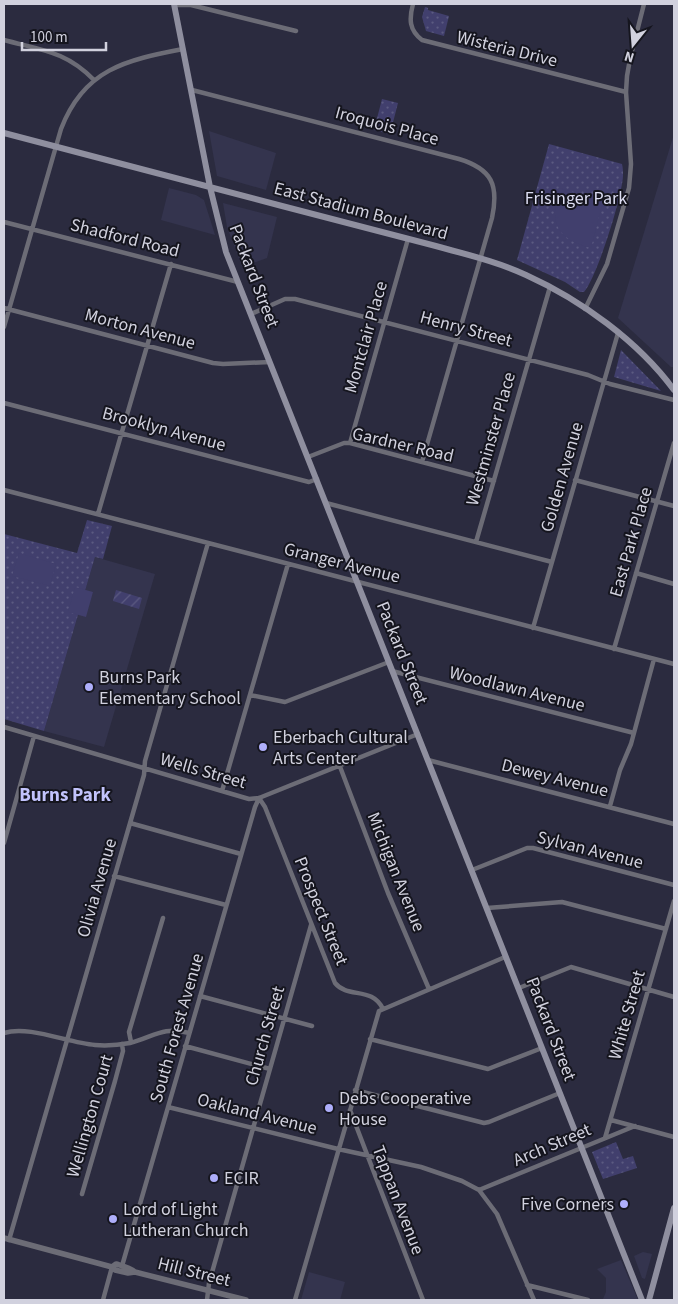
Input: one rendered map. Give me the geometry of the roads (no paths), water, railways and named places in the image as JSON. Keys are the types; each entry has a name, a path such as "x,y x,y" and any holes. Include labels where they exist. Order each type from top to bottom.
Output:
{"main road":[{"name":"Packard Street","path":"175,4 221,238 642,1300"},
{"name":"East Stadium Boulevard","path":"4,133 480,258 526,275 550,287 585,309 618,333 652,364 674,390"},
{"path":"649,1300 674,1208"}],"street":[{"path":"175,4 191,5 296,31"},
{"name":"Wisteria Drive","path":"413,4 410,22 415,35 422,40 626,92"},
{"path":"585,309 607,264 629,188 631,164 626,92 630,59 644,4"},
{"path":"4,40 65,57 83,68 94,80"},
{"path":"4,328 6,309 56,147 74,102 94,80 114,67 129,61 183,49"},
{"name":"Iroquois Place","path":"192,90 459,159 476,166 489,176 495,197 492,218 422,462"},
{"name":"Shadford Road","path":"4,222 238,282"},
{"name":"Montclair Place","path":"350,443 408,239"},
{"path":"98,514 171,264"},
{"name":"Westminster Place","path":"476,542 550,287"},
{"name":"Henry Street","path":"251,314 290,298 588,375 674,400"},
{"name":"Morton Avenue","path":"6,309 213,363 270,362"},
{"name":"Golden Avenue","path":"533,628 618,333"},
{"name":"Brooklyn Avenue","path":"4,403 309,482 317,479"},
{"name":"Gardner Road","path":"308,457 344,443 350,443 494,481"},
{"name":"East Park Place","path":"614,649 674,443"},
{"path":"576,480 674,506"},
{"name":"Granger Avenue","path":"4,490 674,664"},
{"path":"326,503 552,562"},
{"name":"Olivia Avenue","path":"6,1239 67,1040 130,823 145,761 208,543"},
{"path":"222,791 288,564"},
{"path":"636,573 674,584"},
{"path":"610,806 620,770 634,734 654,659"},
{"path":"250,695 281,703 389,662"},
{"name":"Woodlawn Avenue","path":"392,671 634,734"},
{"name":"Wells Street","path":"4,727 249,799 259,798 339,764 418,734"},
{"path":"4,843 34,736"},
{"name":"Dewey Avenue","path":"428,760 674,824"},
{"name":"Michigan Avenue","path":"339,764 388,893 429,989"},
{"name":"South Forest Avenue","path":"122,1266 226,905 259,798"},
{"name":"Prospect Street","path":"259,798 265,807 311,925 338,986 373,996 383,1009"},
{"path":"130,823 241,854"},
{"name":"Sylvan Avenue","path":"472,870 524,849 533,848 674,886"},
{"path":"114,876 226,905"},
{"name":"White Street","path":"605,1138 674,901"},
{"path":"487,908 562,902 666,929"},
{"name":"Wellington Court","path":"131,1042 129,1032 163,918"},
{"name":"Church Street","path":"207,1300 209,1283 311,925"},
{"path":"295,1300 377,1013 505,957"},
{"path":"519,988 571,967 674,997"},
{"path":"200,996 312,1026"},
{"path":"4,1033 20,1030 94,1045 122,1044 168,1030 189,1033"},
{"path":"370,1039 488,1069 542,1048"},
{"name":"Wellington Court","path":"82,1194 115,1081 122,1044"},
{"path":"185,1046 270,1069"},
{"path":"355,1090 484,1123 560,1093"},
{"name":"Oakland Avenue","path":"168,1107 338,1149 421,1167 462,1181 479,1190 497,1214 534,1300"},
{"name":"Tappan Avenue","path":"350,1109 423,1300"},
{"name":"Arch Street","path":"611,1120 674,1137"},
{"name":"Arch Street","path":"479,1190 635,1126"},
{"name":"Hill Street","path":"6,1239 128,1273 134,1272 246,1300"},
{"name":"Hill Street","path":"113,1268 116,1264 130,1268 134,1272"},
{"path":"103,1300 113,1268"},
{"path":"527,1285 588,1300"}],"place":[{"name":"Burns Park Elementary School","path":"89,687"},
{"name":"Eberbach Cultural Arts Center","path":"263,747"},
{"name":"Debs Cooperative House","path":"329,1108"},
{"name":"ECIR","path":"214,1178"},
{"name":"Five Corners","path":"624,1204"},
{"name":"Lord of Light Lutheran Church","path":"113,1219"}],"district":[{"name":"Burns Park","path":"65,795"}],"park label":[{"name":"Frisinger Park","path":"576,198"}]}
